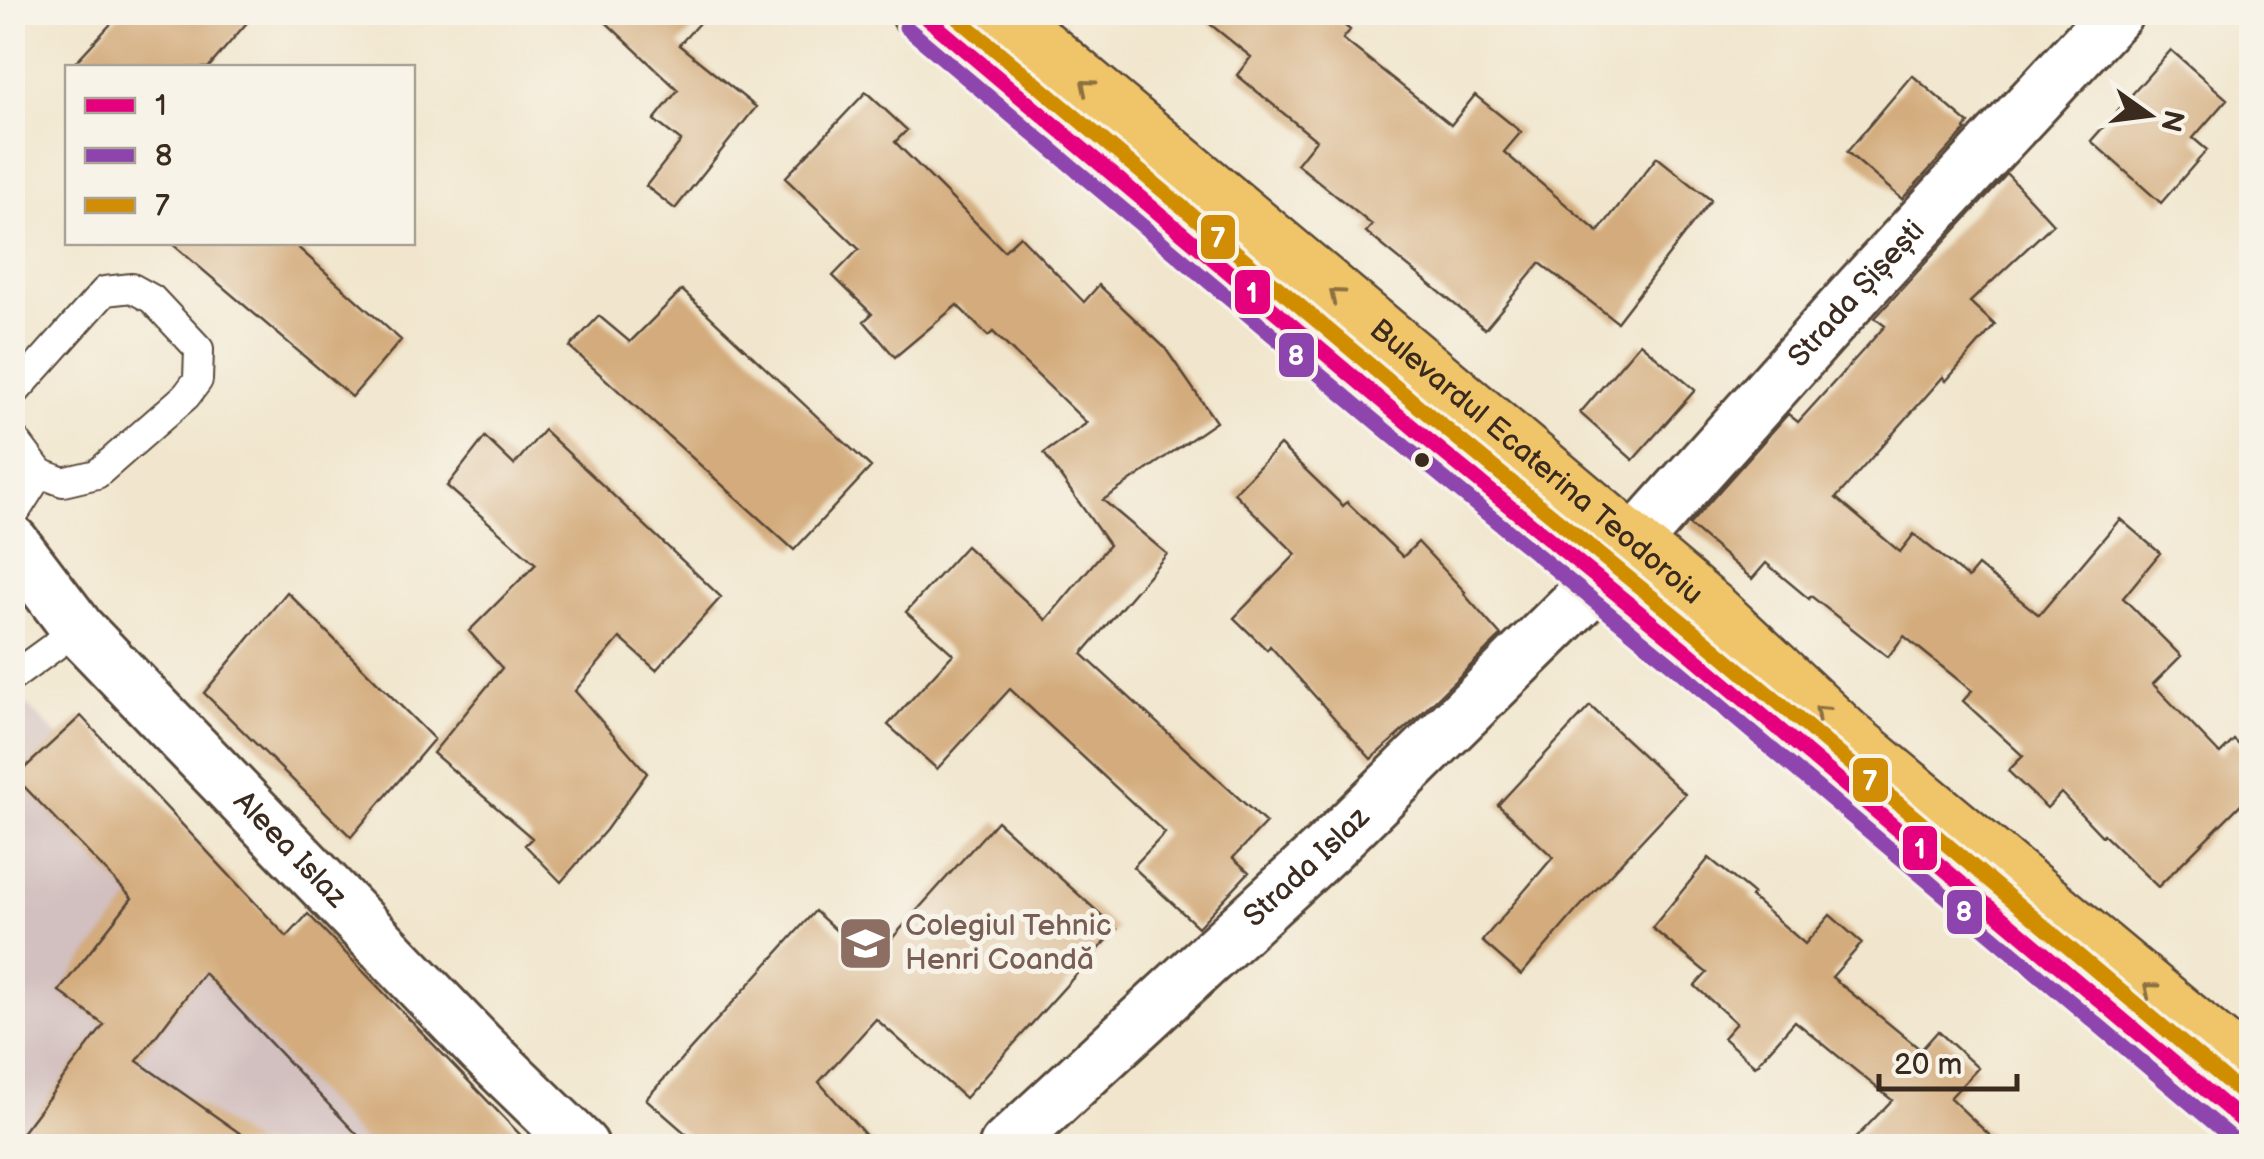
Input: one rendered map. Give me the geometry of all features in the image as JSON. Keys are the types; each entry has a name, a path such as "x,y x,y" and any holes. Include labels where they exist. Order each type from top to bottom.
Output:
{"main road":[{"name":"Bulevardul Ecaterina Teodoroiu","path":"919,12 1422,435 1617,562 1714,612 1847,736 2252,1074"},
{"name":"Bulevardul Ecaterina Teodoroiu","path":"1000,12 1617,562 1698,661 2252,1129"}],"street":[{"name":"Strada Șișești","path":"1617,562 1862,287 2117,12"},
{"name":"Aleea Islaz","path":"12,542 78,628 481,1048 582,1146"},
{"name":"Strada Islaz","path":"1006,1146 1326,850 1617,562"}],"lane":[{"path":"12,395 104,291 132,288 152,299 200,349 198,380 186,396 97,474 63,482 40,473 12,436"},
{"path":"12,517 40,473"},
{"path":"12,677 78,628"}],"shaded area":[{"path":"13,691 466,1146 13,1146"}],"building":[{"path":"122,12 256,12 211,65 73,65"},
{"path":"595,12 709,12 679,45 756,107 675,209 646,186 681,141 654,120 678,90"},
{"path":"1195,12 1328,12 1350,30 1343,39 1451,125 1475,95 1521,132 1504,152 1598,232 1657,157 1711,200 1617,322 1540,263 1485,329 1366,232 1372,225 1297,164 1316,140 1237,75 1251,57"},
{"path":"2171,50 2227,99 2193,138 2207,150 2161,203 2091,141"},
{"path":"1912,75 1969,124 1902,199 1847,152"},
{"path":"866,92 907,130 895,142 1004,251 1020,236 1084,302 1099,285 1165,348 1216,422 1103,500 1167,554 1082,654 1266,823 1233,858 1249,872 1198,927 1133,867 1165,833 1010,689 937,769 888,725 953,654 906,612 966,546 1046,620 1109,545 1044,453 1087,423 993,332 988,336 957,305 895,357 864,321 872,314 833,276 859,249 785,178"},
{"path":"2007,174 2053,224 1970,302 1995,325 1946,381 1943,377 1836,498 1900,552 1914,534 1968,578 1978,566 2039,615 2120,519 2160,553 2123,598 2181,656 2153,684 2220,754 2234,740 2252,757 2252,793 2158,887 2061,793 2047,808 2008,771 2023,756 1963,701 1972,691 1904,636 1888,657 1766,563 1752,579 1689,525 1788,414 1798,422 1885,326 1875,318"},
{"path":"174,245 295,245 401,340 352,397"},
{"path":"682,290 871,467 794,550 570,347 599,316 630,342"},
{"path":"1640,343 1695,390 1633,460 1580,413"},
{"path":"544,430 721,597 656,670 620,638 575,691 647,773 606,830 561,882 525,845 532,838 433,753 502,668 469,631 536,564 447,486 485,437 514,465"},
{"path":"1280,445 1403,557 1418,542 1501,636 1371,759 1270,646 1267,650 1234,618 1296,554 1234,493"},
{"path":"287,592 434,739 351,837 204,693"},
{"path":"1590,706 1685,794 1521,975 1482,941 1553,857 1498,805"},
{"path":"81,716 287,937 308,914 531,1146 368,1146 204,973 137,1061 258,1146 12,1146 104,1025 59,991 132,898 15,777"},
{"path":"997,821 1117,929 965,1098 876,1019 819,1082 875,1146 700,1146 646,1099 815,911 871,962"},
{"path":"1709,858 1805,944 1830,915 1862,943 1832,977 1921,1050 1938,1031 1978,1068 1950,1098 2001,1146 1848,1146 1892,1100 1795,1021 1755,1066 1723,1038 1736,1023 1695,986 1707,973 1652,928"}],"transit line":[{"name":"1","path":"920,12 2252,1129"},
{"name":"7","path":"951,12 2252,1102"},
{"name":"8","path":"906,27 1409,450 1670,663 2239,1144"}],"place":[{"name":"Colegiul Tehnic Henri Coandă","path":"866,943"}]}
